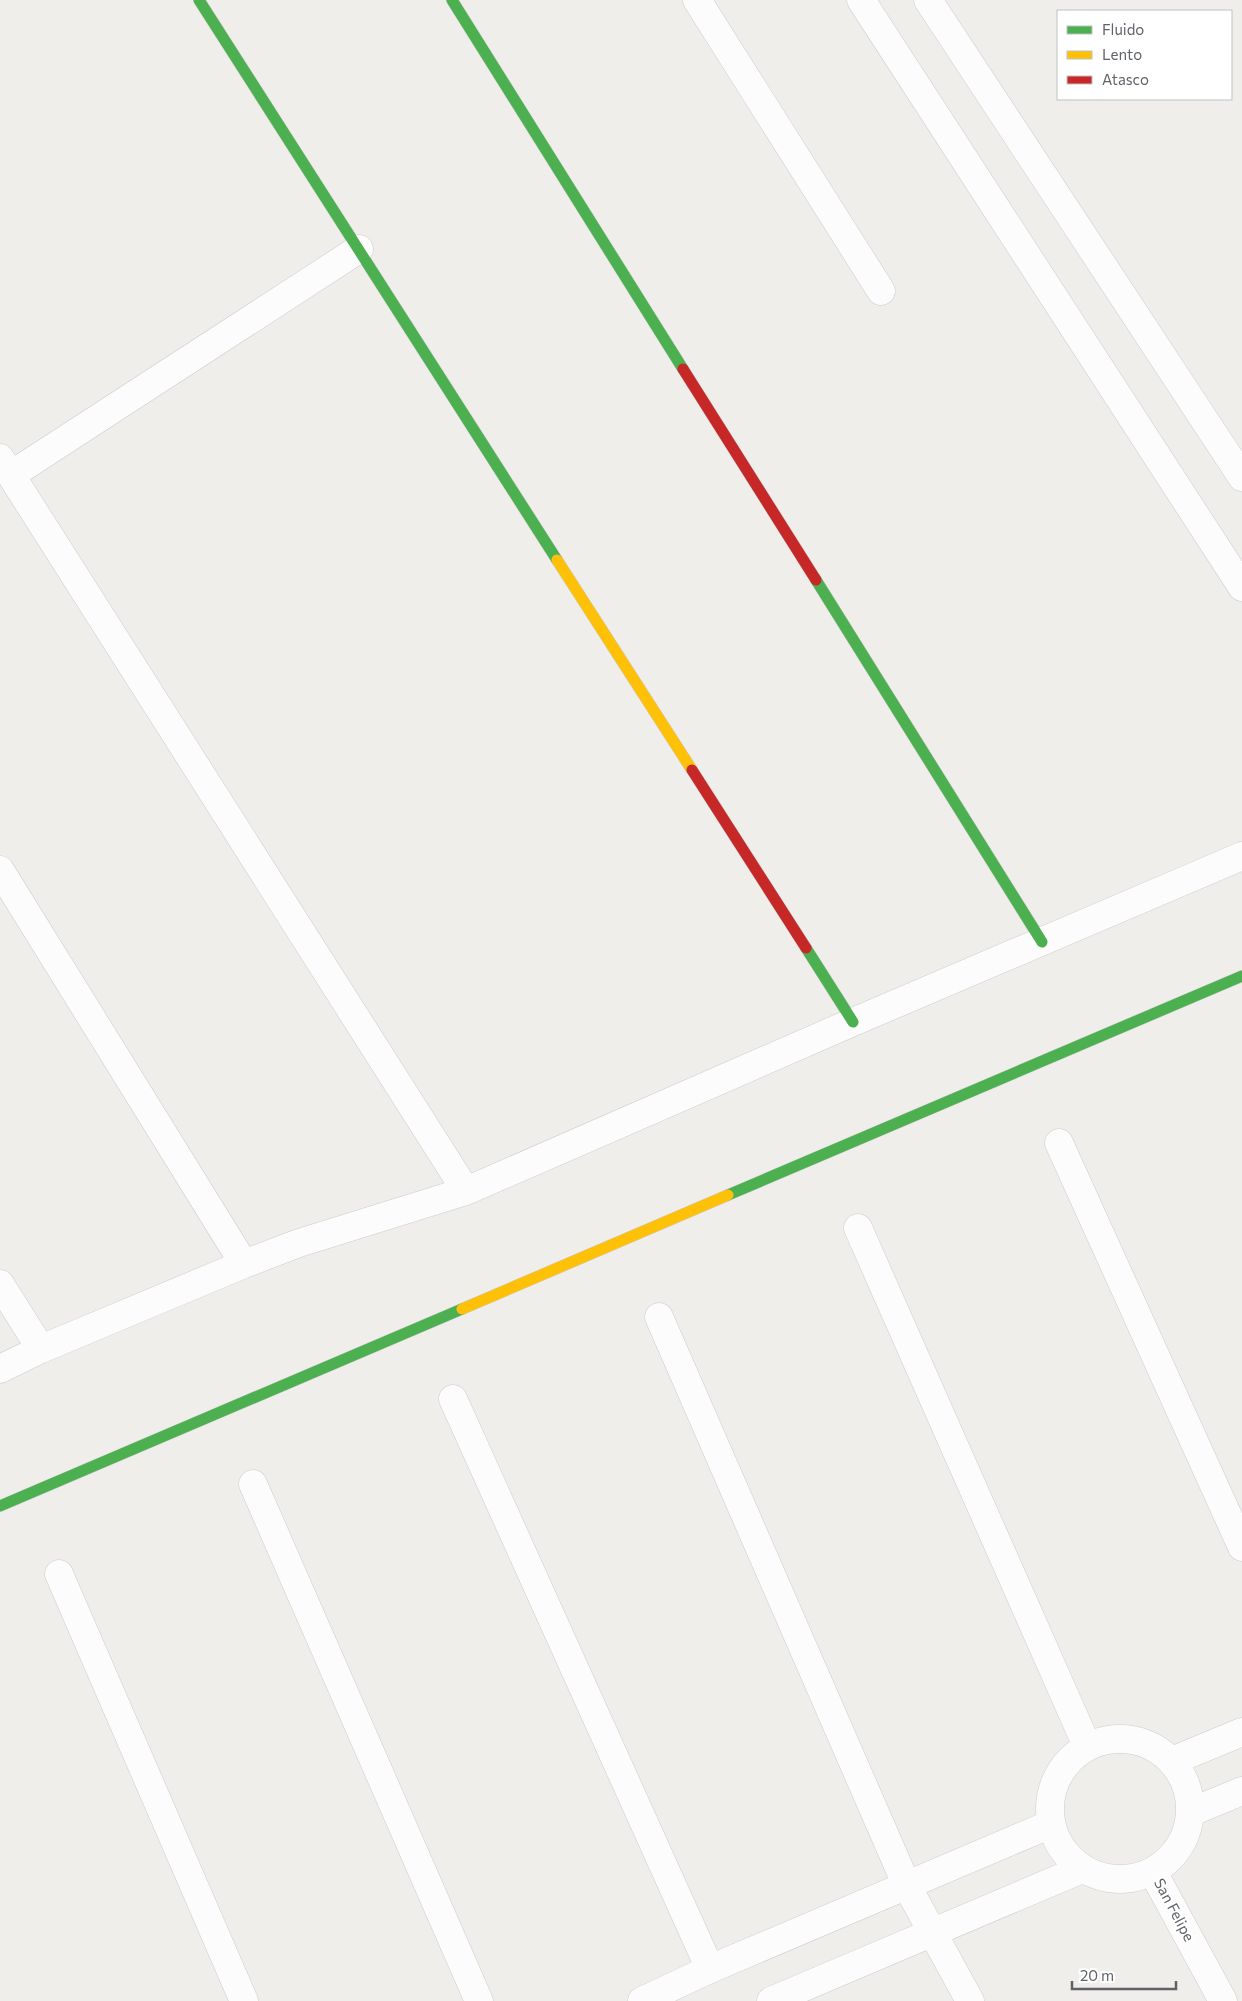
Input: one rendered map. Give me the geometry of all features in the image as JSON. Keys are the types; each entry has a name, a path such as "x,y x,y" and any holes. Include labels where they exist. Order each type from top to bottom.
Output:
{"street":[{"path":"199,0 853,1022"},
{"path":"452,0 1042,942"},
{"path":"697,0 881,291"},
{"path":"861,0 1242,586"},
{"path":"928,0 1242,477"},
{"path":"359,249 6,466 466,1191"},
{"path":"0,1369 41,1349 244,1264 299,1243 466,1191 853,1022 1242,856"},
{"path":"0,870 244,1264"},
{"path":"0,1506 1242,976"},
{"path":"1059,1143 1242,1547"},
{"path":"858,1228 1087,1746"},
{"path":"0,1284 41,1349"},
{"path":"659,1317 907,1886 970,2001"},
{"path":"453,1399 710,1970"},
{"path":"253,1484 479,2001"},
{"path":"59,1574 244,2001"},
{"path":"1172,1761 1242,1732"},
{"path":"1123,1738 1142,1741 1158,1749 1172,1761 1183,1776 1190,1794 1191,1812 1188,1830 1180,1847 1168,1861 1153,1872 1136,1878 1117,1880 1099,1876 1082,1869 1068,1856 1058,1841 1051,1824 1050,1805 1053,1787 1061,1770 1072,1757 1087,1746 1105,1739 1123,1738"},
{"path":"1191,1812 1242,1791"},
{"path":"642,2001 1051,1824"},
{"path":"771,2001 1082,1869"},
{"name":"San Felipe","path":"1153,1872 1223,2001"}],"traffic: fast":[{"path":"199,0 557,560"},
{"path":"452,0 683,369"},
{"path":"816,580 1042,942"},
{"path":"806,948 853,1022"},
{"path":"728,1195 1242,976"},
{"path":"0,1506 462,1309"}],"traffic: slow":[{"path":"557,560 692,770"},
{"path":"462,1309 728,1195"}],"traffic: jam":[{"path":"683,369 816,580"},
{"path":"692,770 806,948"}]}
